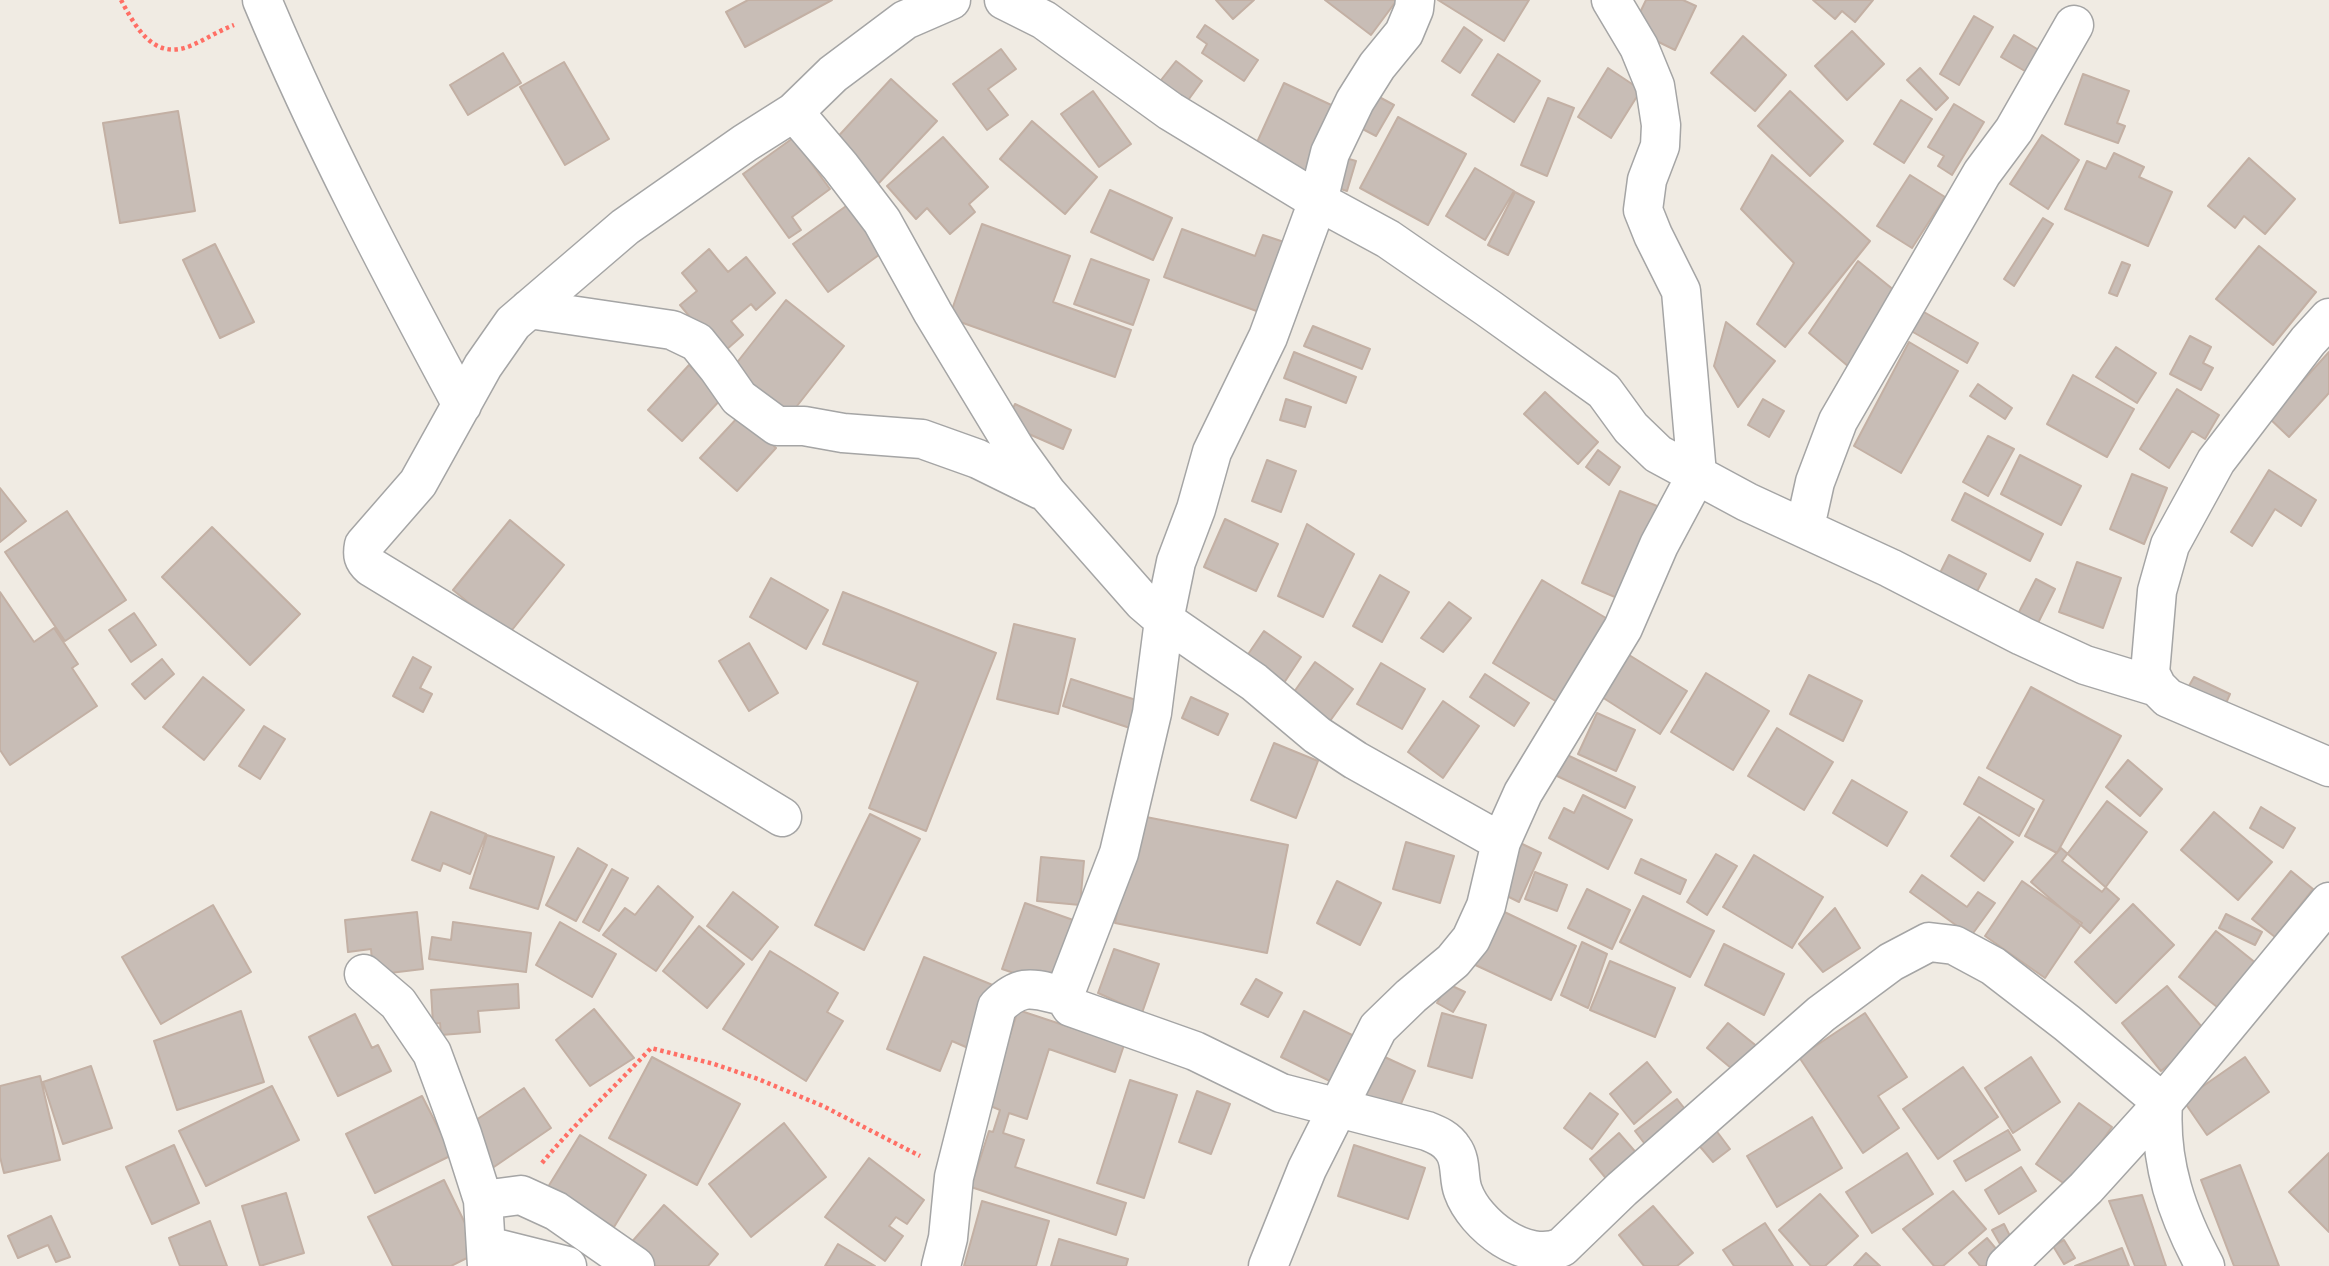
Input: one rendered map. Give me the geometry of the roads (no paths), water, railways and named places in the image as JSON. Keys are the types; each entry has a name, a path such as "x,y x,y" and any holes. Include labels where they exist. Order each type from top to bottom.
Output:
{"street":[{"path":"782,817 366,562 362,556 364,545 418,483 483,366 513,323 625,227 794,112 833,74 905,20 951,0"},
{"path":"1004,0 1047,10 1170,111 1318,201 1388,239 1604,391 1631,428 1658,454 1747,502 1805,527 2022,636 2085,665 2157,687"},
{"path":"1064,996 1119,853 1152,713 1164,620 1176,562 1196,509 1212,452 1268,337 1318,201 1330,153 1355,101 1377,66 1404,33 1415,0"},
{"path":"1268,1266 1307,1169 1378,1028 1453,961 1471,939 1486,906 1500,842 1523,793 1623,628 1659,545 1697,474 1681,291 1643,210 1647,180 1660,146 1661,125 1655,86 1639,47 1611,0"},
{"path":"266,9 345,181 462,405"},
{"path":"1805,527 1815,482 1838,421 1982,173 2014,130 2074,24"},
{"path":"794,112 882,221 989,410 1047,493 1143,602 1164,620 1254,682 1317,735 1355,760 1500,842"},
{"path":"529,309 672,330 697,342 739,398 777,426 804,426 844,433 922,439 978,459 1047,493"},
{"path":"2329,318 2308,341 2216,461 2170,545 2157,591 2150,673 2157,687 2168,698 2329,767"},
{"path":"2006,1266 2086,1188 2163,1103 2329,902"},
{"path":"941,1266 954,1177 997,1007 1013,992 1029,989 1064,996 1071,1007 1195,1051 1281,1093 1441,1137 1452,1146 1457,1156 1462,1190 1474,1212 1490,1229 1523,1249 1550,1253 1562,1247 1622,1189 1821,1014 1891,962 1930,942 1954,945 1993,966 2163,1103"},
{"path":"364,974 398,1003 432,1053 483,1200 487,1256 567,1266"},
{"path":"2163,1103 2161,1133 2172,1193 2205,1266"},
{"path":"483,1200 521,1195 555,1211 635,1266"}]}
